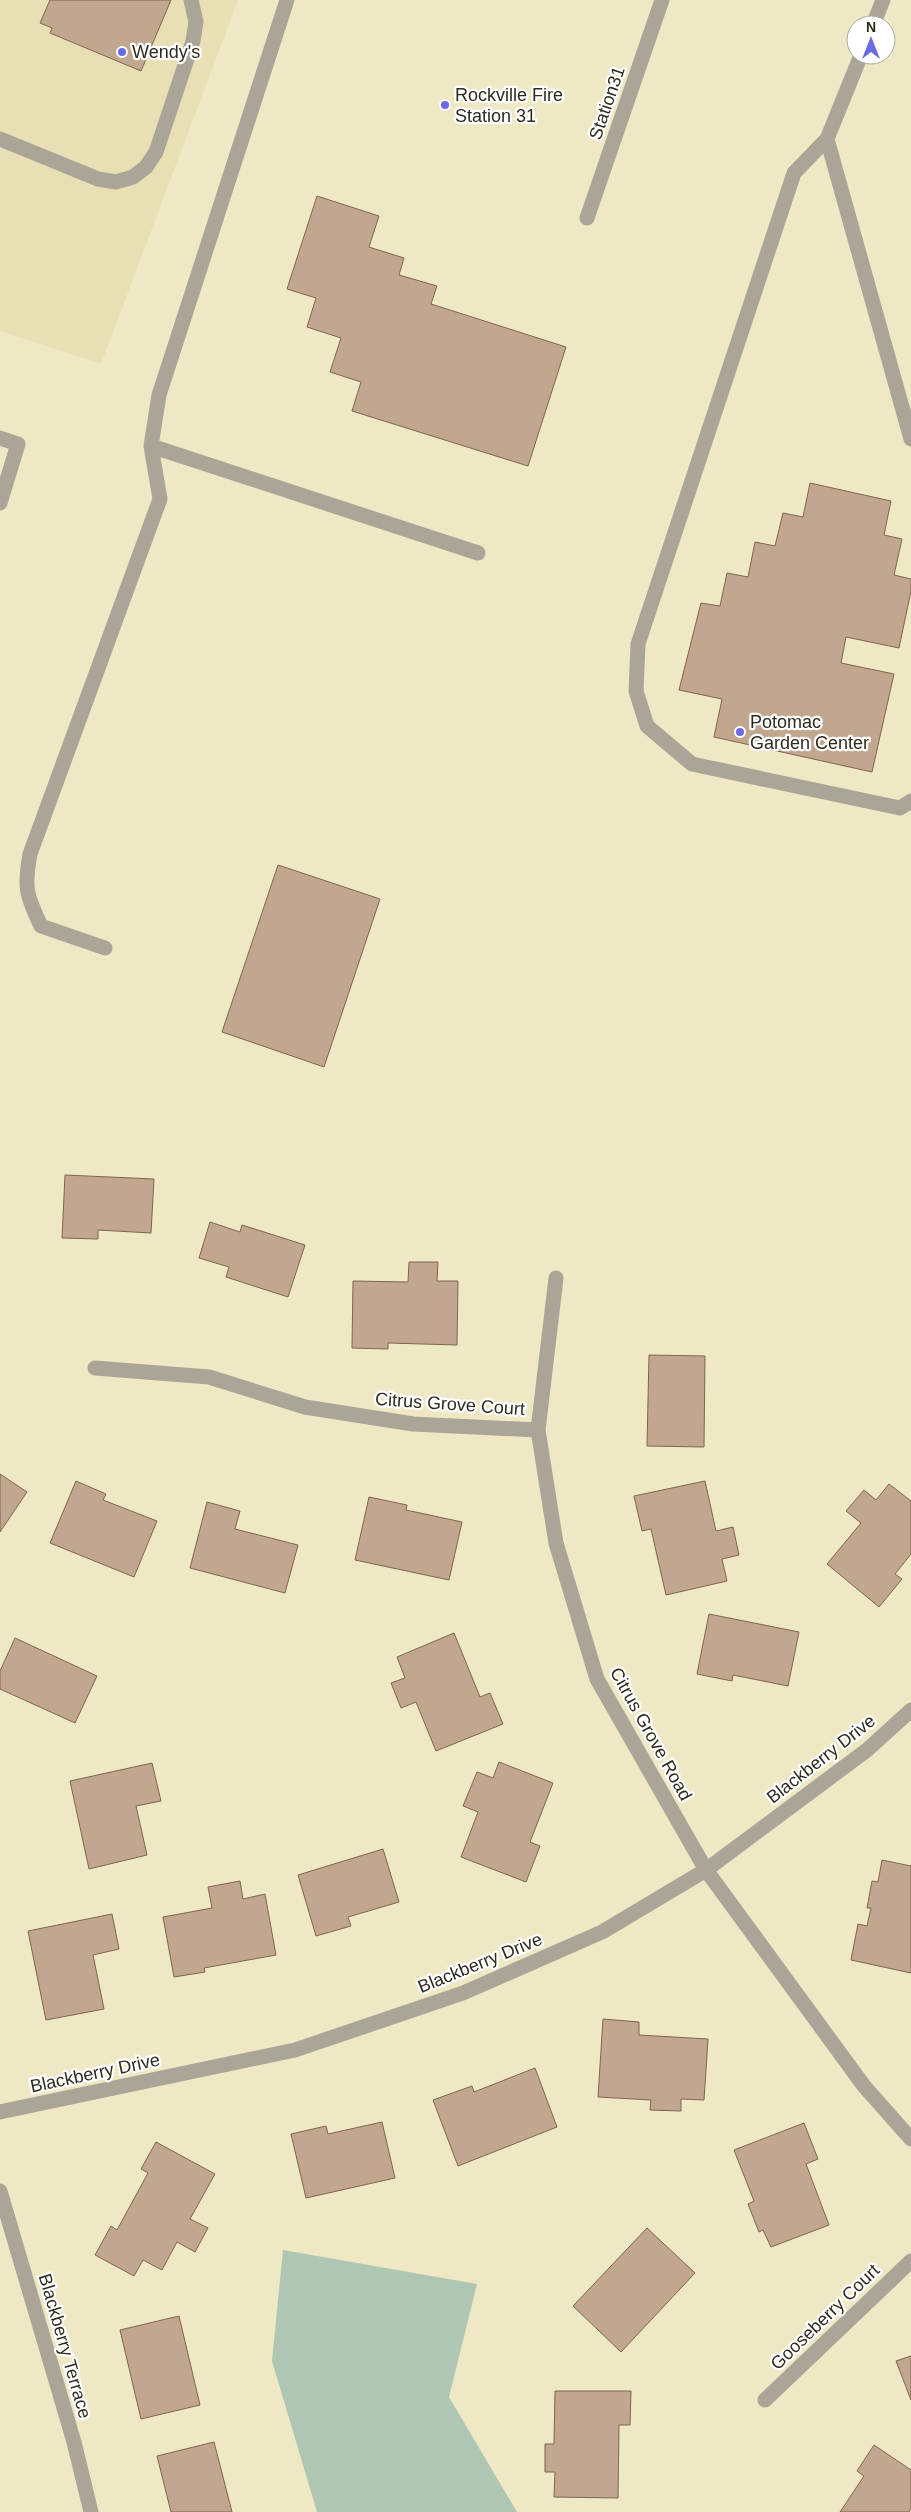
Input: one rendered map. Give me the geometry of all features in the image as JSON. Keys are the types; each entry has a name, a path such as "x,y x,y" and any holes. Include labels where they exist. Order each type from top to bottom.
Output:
{"street":[{"path":"0,139 98,179 116,182 141,172 156,152 194,41 196,22 190,0"},
{"path":"105,948 40,926 29,902 25,881 30,854 160,499 151,446 159,395 287,0"},
{"name":"Station31","path":"587,218 662,0"},
{"path":"877,15 883,0"},
{"path":"857,65 827,139 794,173 638,644 636,691 647,726 692,764 900,808 911,801"},
{"path":"827,139 911,440"},
{"path":"0,438 18,444 0,503"},
{"path":"151,446 478,553"},
{"name":"Citrus Grove Road","path":"556,1278 538,1430 556,1544 597,1680 706,1870 864,2086 911,2139"},
{"name":"Citrus Grove Court","path":"95,1368 209,1377 305,1408 414,1424 538,1430"},
{"name":"Blackberry Drive","path":"0,2112 295,2050 463,1993 602,1932 706,1870 867,1750 911,1710"},
{"name":"Blackberry Terrace","path":"0,2191 74,2442 91,2512"},
{"name":"Gooseberry Court","path":"765,2400 911,2261"}],"shaded area":[{"path":"0,0 238,0 101,364 0,331"}],"green space":[{"path":"283,2250 477,2284 449,2397 517,2512 317,2512 272,2361"}],"building":[{"name":"Wendy's","path":"50,0 171,0 141,71 50,33 52,28 40,23"},
{"path":"317,196 379,216 369,247 404,258 399,275 437,286 431,304 566,347 528,466 352,411 361,382 330,372 341,338 307,327 316,298 287,289"},
{"path":"810,483 891,501 884,535 902,539 894,575 911,579 911,591 899,648 846,637 841,663 894,674 872,772 714,737 722,699 679,690 701,603 720,606 727,573 748,577 755,542 775,546 783,513 803,517"},
{"path":"278,865 380,899 324,1067 222,1032"},
{"path":"65,1175 154,1179 151,1233 98,1230 98,1239 62,1238"},
{"path":"210,1222 240,1232 242,1225 305,1245 288,1297 226,1277 229,1267 199,1258"},
{"path":"409,1262 438,1262 437,1281 458,1281 457,1345 388,1343 388,1349 352,1348 353,1281 408,1282"},
{"path":"649,1355 705,1356 704,1447 647,1446"},
{"path":"0,1474 27,1492 0,1532"},
{"path":"76,1481 106,1494 103,1500 157,1521 134,1577 50,1543"},
{"path":"705,1481 716,1531 733,1527 739,1555 722,1559 727,1581 666,1595 651,1529 642,1531 634,1496"},
{"path":"889,1484 911,1501 911,1554 895,1574 902,1579 879,1607 827,1564 861,1523 846,1511 864,1490 876,1500"},
{"path":"369,1497 407,1505 406,1510 462,1522 449,1580 355,1560"},
{"path":"207,1502 240,1511 235,1529 298,1545 285,1593 190,1568"},
{"path":"709,1614 799,1632 788,1686 733,1675 732,1681 697,1674"},
{"path":"454,1633 480,1697 490,1693 503,1724 436,1751 416,1702 401,1708 391,1683 405,1678 397,1657"},
{"path":"15,1638 97,1676 75,1723 0,1689 0,1671"},
{"path":"499,1762 553,1783 530,1842 540,1846 526,1882 461,1857 478,1812 463,1806 477,1772 493,1778"},
{"path":"152,1763 161,1801 136,1806 147,1855 89,1869 70,1781"},
{"path":"383,1849 399,1902 348,1917 351,1926 316,1936 298,1875"},
{"path":"882,1860 911,1866 911,1973 851,1960 858,1924 867,1926 871,1908 867,1908 872,1881 878,1882"},
{"path":"240,1881 243,1899 265,1894 276,1955 204,1968 205,1972 174,1977 163,1917 212,1908 208,1887"},
{"path":"112,1914 119,1949 93,1955 104,2009 46,2020 28,1931"},
{"path":"603,2019 639,2022 639,2035 708,2039 704,2100 681,2099 681,2111 650,2110 651,2100 598,2097"},
{"path":"535,2068 557,2127 458,2166 433,2100 472,2086 474,2092"},
{"path":"382,2122 395,2178 306,2198 291,2134 326,2126 328,2134"},
{"path":"804,2123 818,2159 806,2164 829,2225 771,2247 763,2230 759,2232 748,2204 754,2201 734,2150"},
{"path":"156,2142 215,2174 190,2219 208,2228 195,2252 177,2242 162,2270 143,2260 134,2276 95,2255 111,2226 117,2230 148,2173 141,2169"},
{"path":"647,2228 695,2273 621,2352 573,2306"},
{"path":"179,2316 200,2405 141,2419 120,2330"},
{"path":"911,2356 911,2400 896,2361"},
{"path":"555,2391 631,2391 630,2425 619,2425 618,2498 554,2497 555,2472 545,2472 545,2444 554,2444"},
{"path":"214,2442 232,2512 171,2512 157,2456"},
{"path":"874,2445 911,2470 911,2509 909,2512 840,2512 864,2476 857,2471"}],"place":[{"name":"Wendy's","path":"122,52"},
{"name":"Rockville Fire Station 31","path":"445,105"},
{"name":"Potomac Garden Center","path":"740,732"}]}
